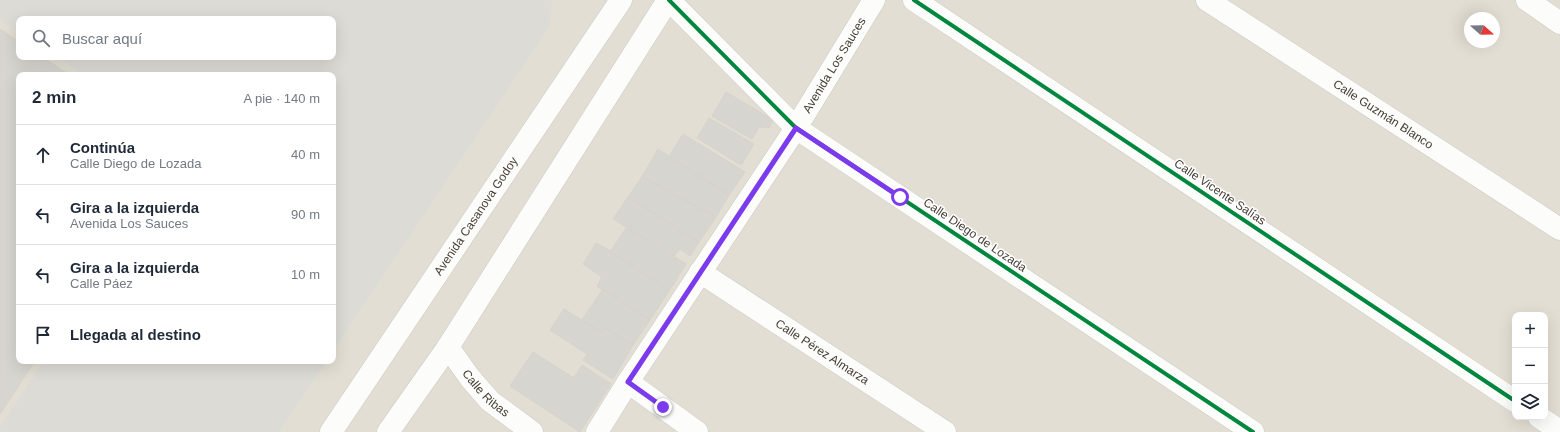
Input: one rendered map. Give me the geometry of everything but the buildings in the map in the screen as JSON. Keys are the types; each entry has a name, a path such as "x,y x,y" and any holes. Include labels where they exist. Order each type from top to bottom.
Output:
{"street":[{"name":"Avenida Casanova Godoy","path":"331,432 621,0"},
{"name":"Calle Diego de Lozada","path":"668,0 796,128 1253,432"},
{"path":"388,432 448,347 668,0"},
{"name":"Avenida Los Sauces","path":"597,432 700,272 796,128 874,0"},
{"name":"Calle Vicente Salías","path":"914,0 1512,399"},
{"name":"Calle Guzmán Blanco","path":"1207,0 1560,229"},
{"path":"1527,0 1560,23"},
{"name":"Calle Pérez Almarza","path":"700,272 945,432"},
{"name":"Calle Ribas","path":"448,347 470,378 490,401 532,432"},
{"path":"628,382 697,432"},
{"path":"1544,420 1560,431"}],"shaded area":[{"path":"0,0 1560,0 1560,432 0,432"},
{"path":"0,0 551,0 552,3 550,26 336,347 336,72 80,72 62,60 336,60 336,16 16,16 16,30 0,19"},
{"path":"42,364 324,364 279,432 0,432 0,427"}],"cycle path":[{"path":"669,0 796,128 1253,432"},
{"path":"914,0 1512,399"}],"route":[{"path":"663,407 628,382 796,128 900,197"}]}
